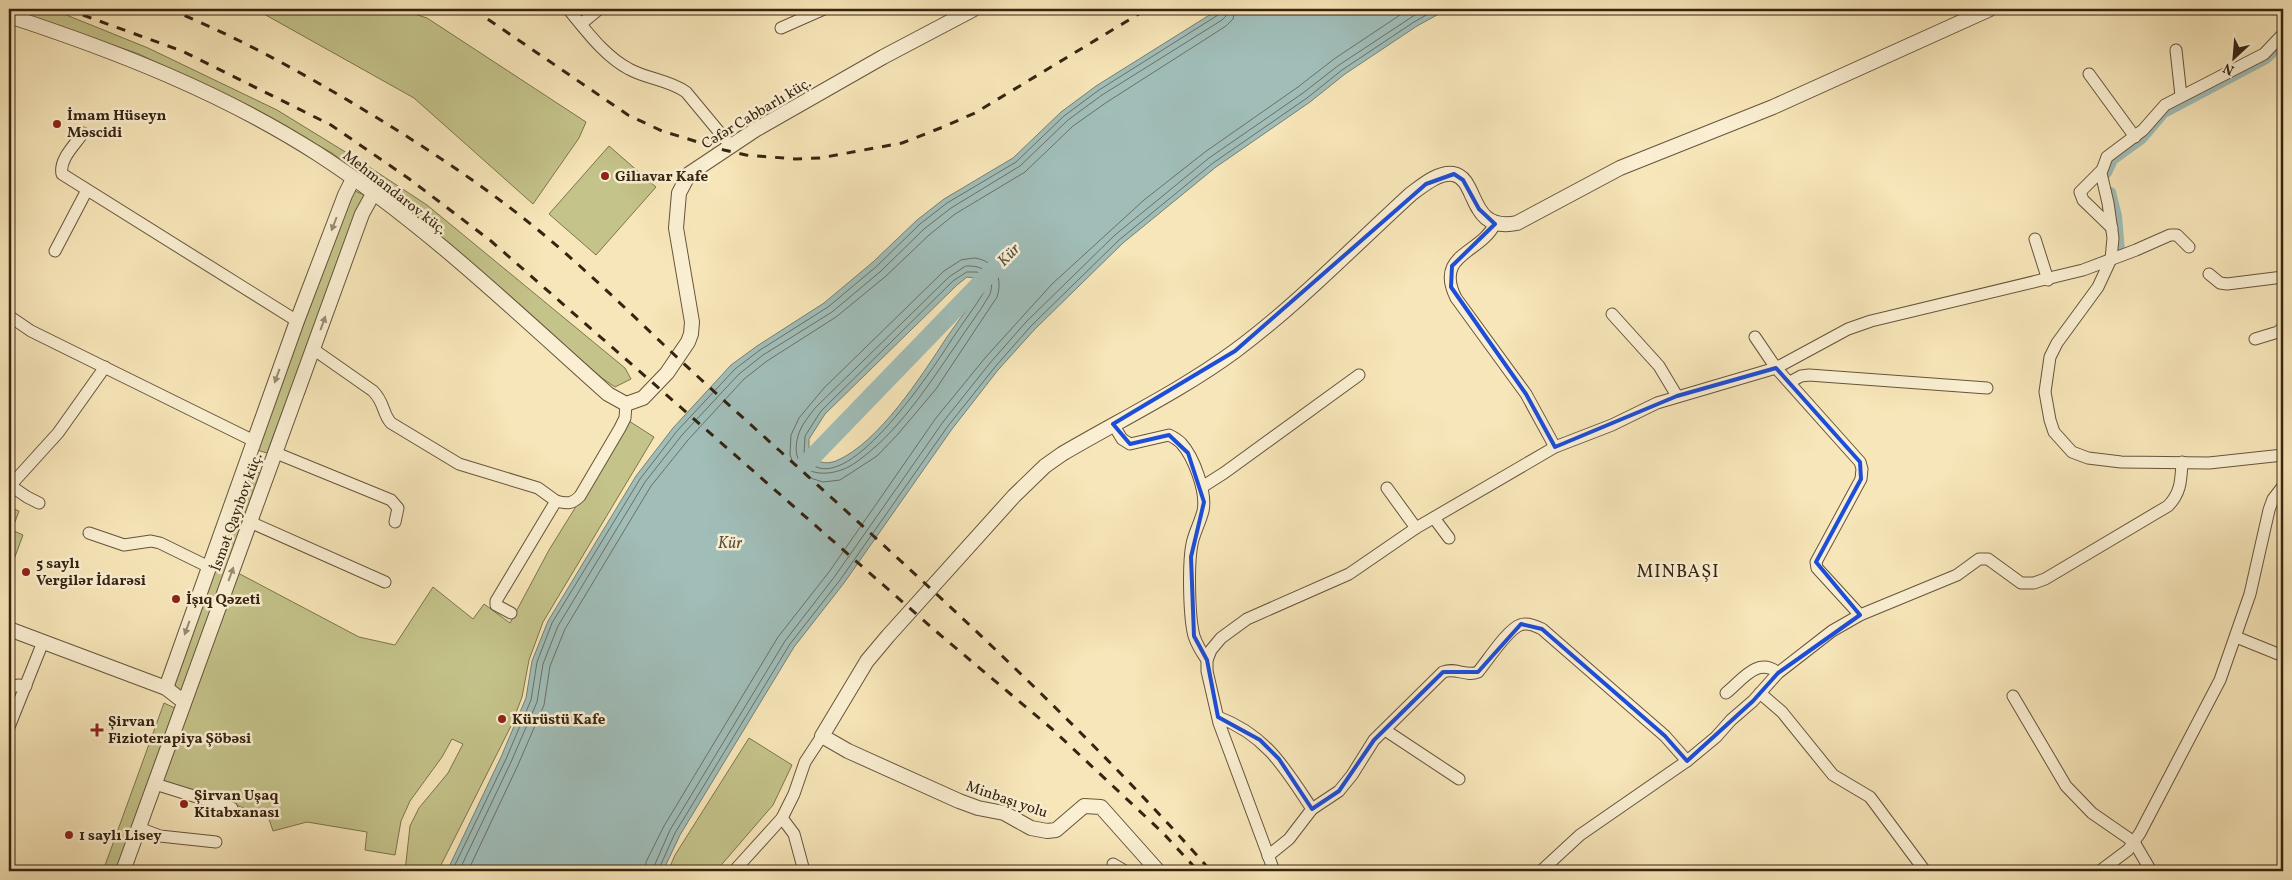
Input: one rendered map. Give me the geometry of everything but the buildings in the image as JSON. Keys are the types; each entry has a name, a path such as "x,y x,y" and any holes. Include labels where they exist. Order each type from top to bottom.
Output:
{"street":[{"path":"568,9 619,64 677,86 686,92 730,146"},
{"path":"581,24 599,9"},
{"path":"782,28 824,9"},
{"name":"Cəfər Cabbarlı küç.","path":"626,404 643,398 667,373 688,342 691,334 692,322 676,228 679,193 689,174 730,146 882,57 974,9"},
{"path":"734,871 782,818 794,794 806,762 867,661 1014,496 1045,466 1207,370 1235,351 1271,322 1411,194 1443,175 1454,174 1462,180 1485,218 1495,224 1506,226 1517,223 1620,168 1773,107 1990,9"},
{"name":"Mehmandarov küç.","path":"9,16 107,50 187,84 274,128 373,194 500,297 608,394 626,404"},
{"path":"2112,228 2083,200 2080,192 2101,171 2107,157 2134,137 2160,109 2181,96 2264,54 2283,34"},
{"path":"2176,50 2181,96"},
{"path":"2089,74 2134,137"},
{"path":"83,133 61,168 62,174 297,321"},
{"path":"2101,171 2112,228 2113,238 2110,260 2098,287 2057,343 2050,357 2045,392 2054,432 2072,452 2088,458 2121,462 2238,461 2283,456"},
{"name":"İsmət Qayıbov küç.","path":"166,688 297,321 345,195 353,179"},
{"path":"55,250 86,190"},
{"name":"İsmət Qayıbov küç.","path":"123,871 362,214 373,194"},
{"path":"1495,224 1486,237 1459,256 1452,266 1450,287 1526,394 1555,446"},
{"path":"1274,871 1210,690 1207,660 1211,650 1222,638 1247,618 1336,582 1416,528 1555,446 1677,396 1720,386 1776,368 1848,329 1871,321 2048,280 2110,260 2170,235 2177,235 2188,247"},
{"path":"2035,239 2048,280"},
{"path":"2209,274 2220,283 2227,284 2283,277"},
{"path":"1612,314 1659,366 1677,396"},
{"path":"9,316 31,331 105,368 252,448 274,458 391,500 398,508 395,522"},
{"path":"2255,340 2278,332 2283,327"},
{"path":"1755,337 1776,368 1860,462 1862,469 1861,479 1816,562 1817,568 1860,615"},
{"path":"313,349 373,390 381,399 386,418 391,424 459,464 538,488 556,501 567,504 573,503 580,496 620,428 625,418 626,404"},
{"path":"39,502 10,486 78,408 105,368"},
{"path":"1202,487 1224,474 1359,375"},
{"path":"1790,382 1801,376 1808,375 1987,388"},
{"path":"1113,424 1122,439 1130,444 1169,434 1181,442 1188,453 1202,487 1203,510 1192,544 1191,557 1192,618 1194,636 1207,660"},
{"path":"1540,871 1580,835 1687,761 1716,737 1778,673 1832,631 1860,615 1957,575 1979,559 1988,559 2021,583 2034,583 2045,580 2168,506 2177,497 2180,487 2182,462"},
{"path":"2100,871 2124,853 2147,823 2220,680 2250,594 2268,510 2273,499 2283,486"},
{"path":"1387,488 1416,528"},
{"path":"511,613 496,605 496,601 556,501"},
{"path":"1434,518 1450,538"},
{"path":"250,522 385,582"},
{"path":"89,533 124,545 151,541 160,543 209,567"},
{"path":"1268,856 1289,839 1312,809 1339,791 1352,776 1374,740 1444,672 1450,669 1472,675 1478,672 1513,629 1521,624 1533,624 1542,629 1665,736 1687,761"},
{"path":"9,629 166,688 184,702"},
{"path":"2236,637 2283,656"},
{"path":"9,728 43,642"},
{"path":"1726,693 1756,668 1771,667 1778,673"},
{"path":"9,689 18,685 26,686"},
{"path":"1760,693 1782,712 1833,775 1870,797 1924,871"},
{"path":"2013,696 2075,798 2092,813 2134,842 2151,871"},
{"path":"1218,717 1236,724 1260,740 1279,759 1312,809"},
{"path":"1384,730 1459,779"},
{"name":"Minbaşı yolu","path":"822,736 842,749 916,782 969,804 1004,813 1031,828 1047,831 1056,830 1084,806 1101,808 1158,871"},
{"path":"155,784 232,808"},
{"path":"782,818 794,834 804,871"},
{"path":"139,828 165,836 216,842"},
{"path":"1113,864 1125,871"}],"highlighted area":[{"path":"1454,174 1463,180 1479,209 1495,224 1452,266 1451,287 1526,394 1555,447 1677,396 1776,368 1790,382 1860,462 1861,479 1816,562 1860,615 1778,673 1753,701 1687,761 1665,736 1542,629 1521,624 1478,672 1443,672 1374,740 1339,791 1312,809 1279,759 1260,740 1218,717 1207,660 1194,636 1191,557 1204,502 1188,453 1169,435 1130,444 1113,424 1235,351 1426,184"}],"shaded area":[{"path":"9,9 54,10 148,48 277,110 427,205 625,368 631,379 615,387 602,378 449,243 332,153 245,105 139,54"},
{"path":"255,9 399,9 427,18 586,122 579,138 533,204 414,98"},
{"path":"609,146 656,187 596,255 549,214"},
{"path":"353,190 364,195 267,453 257,450"},
{"path":"629,421 654,437 543,622 529,660 522,697 511,726 438,871 405,871 410,826 419,808 448,773 463,744 452,739 442,757 410,801 401,821 395,855 365,850 367,832 307,822 273,831 268,816 160,780 238,573 359,637 395,645 433,587 473,619 484,604 510,623 549,550"},
{"path":"251,470 260,473 182,693 173,685"},
{"path":"9,507 19,511 12,530 23,535 9,573"},
{"path":"164,703 177,709 118,871 103,871"},
{"path":"749,738 792,765 773,805 716,871 668,871 675,855"}],"water":[{"name":"Kür","path":"1219,9 1448,9 1417,26 1345,74 1310,102 1216,167 1123,243 1035,329 998,370 952,429 844,583 794,647 680,835 663,871 447,871 501,757 526,698 532,661 548,621 636,476 673,428 731,365 824,303 873,262 917,220 944,199 1013,158 1061,112 1096,86","holes":["967,277 980,279 980,290 976,296 912,388 883,424 852,452 836,461 824,463 812,457 809,454 809,439 825,414 957,285"]}],"waterway":[{"path":"2107,173 2113,160 2142,139 2164,113 2266,59 2283,43"},
{"path":"2111,192 2117,216 2120,251"},
{"name":"Kür","path":"795,475 998,265"}],"railway":[{"path":"66,9 182,51 331,125 408,178 491,241 938,633 1052,729 1163,833 1198,871"},
{"path":"168,9 255,49 366,111 418,143 469,178 543,234 589,274 693,372 892,552 1002,655 1108,761 1211,871"},
{"path":"473,9 628,115 662,131 746,155 795,159 820,158 902,143 943,127 975,113 1147,9"}],"place":[{"name":"İmam Hüseyn Məscidi","path":"57,124"},
{"name":"Gilıavar Kafe","path":"605,176"},
{"name":"5 saylı Vergilər İdarəsi","path":"26,572"},
{"name":"İşıq Qəzeti","path":"176,599"},
{"name":"Kürüstü Kafe","path":"502,719"},
{"name":"Şirvan Fizioterapiya Şöbəsi","path":"97,730"},
{"name":"Şirvan Uşaq Kitabxanası","path":"184,804"},
{"name":"1 saylı Lisey","path":"69,835"}],"district":[{"name":"MINBAŞI","path":"1678,571"}]}
